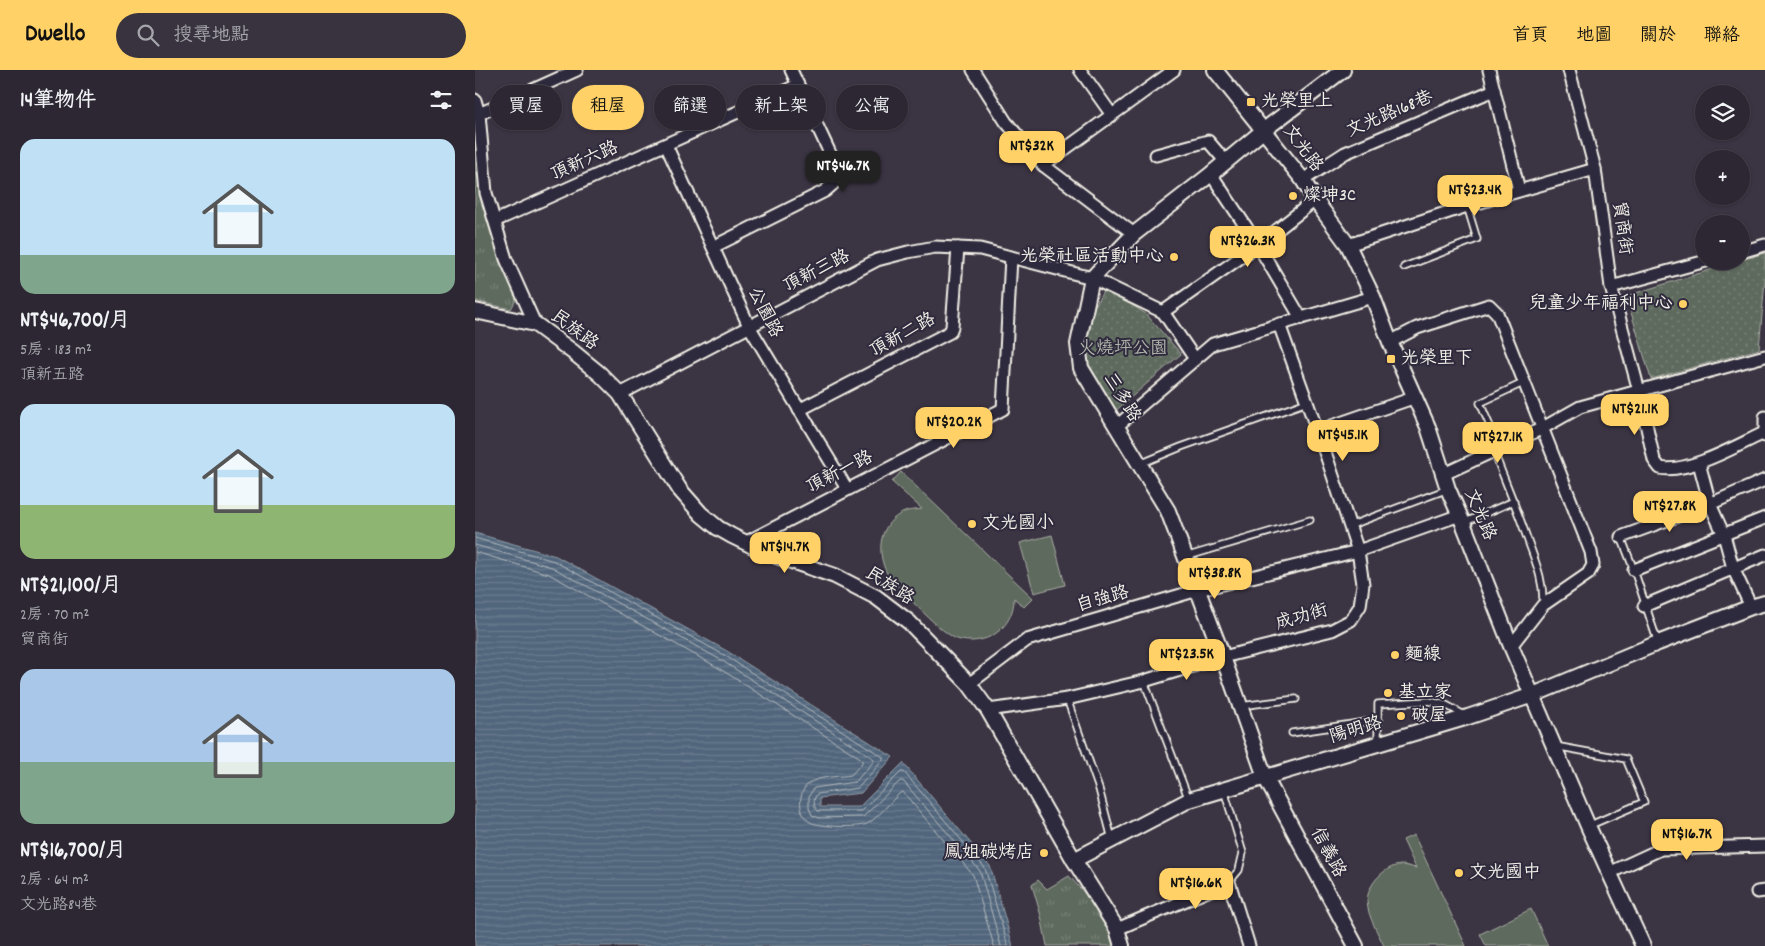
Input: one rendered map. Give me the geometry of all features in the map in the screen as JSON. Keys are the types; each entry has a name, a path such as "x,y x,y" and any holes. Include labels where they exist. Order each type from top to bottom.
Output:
{"street":[{"path":"479,114 577,70"},
{"path":"791,70 798,85"},
{"path":"973,70 1006,122 1043,165 1135,234"},
{"path":"1080,70 1112,115"},
{"path":"1043,165 1174,70"},
{"name":"文光路","path":"1215,70 1303,180 1315,200 1348,245 1373,297 1390,342 1416,397 1448,489 1462,519 1511,646 1553,746 1643,946"},
{"path":"1092,278 1135,234 1264,130 1343,70"},
{"path":"1489,70 1519,190"},
{"name":"貿商街","path":"1569,70 1595,169 1611,287 1639,391 1654,460 1660,468 1669,470 1699,463"},
{"name":"文光路168巷","path":"1303,180 1345,153 1494,90"},
{"path":"475,100 479,114 486,193 506,259 535,324"},
{"name":"頂新六路","path":"495,222 736,114"},
{"path":"713,247 825,191 833,184 838,176 836,166 819,130"},
{"path":"1156,155 1209,140 1226,162"},
{"name":"公園路","path":"667,145 749,326 847,489"},
{"path":"1348,245 1519,190 1595,169"},
{"path":"1211,174 1258,245 1301,318"},
{"path":"1195,359 1163,312 1258,245 1315,200"},
{"path":"1750,249 1765,245"},
{"name":"頂新三路","path":"621,394 877,260 935,247 981,249 1092,278 1163,312"},
{"name":"頂新二路","path":"799,410 950,332 952,327 958,248"},
{"name":"頂新一路","path":"745,542 1003,409 1011,257"},
{"path":"1611,287 1695,264"},
{"name":"三多路","path":"1092,278 1078,344 1081,368 1168,511 1223,657 1265,777"},
{"path":"1117,426 1213,344 1373,297"},
{"path":"1390,342 1417,328 1489,305 1497,313 1541,429 1591,552 1593,565 1588,574 1543,605 1511,646"},
{"name":"民族路","path":"475,311 535,324 573,352 621,394 669,473 693,506 719,528 765,552 835,576 876,597 909,622 969,684 988,710 1074,860 1117,929 1122,946"},
{"name":"成功街","path":"988,710 1067,699 1144,681 1223,657 1332,630 1351,620 1360,606 1363,584 1358,551 1279,324"},
{"path":"1444,474 1541,429 1580,407 1765,356"},
{"path":"1317,431 1416,397"},
{"path":"1751,607 1733,568 1724,535 1710,504 1699,463 1765,435 1765,416"},
{"path":"1621,537 1710,504 1765,480"},
{"path":"1634,570 1765,518"},
{"name":"自強路","path":"969,684 1027,640 1198,590 1358,551 1462,519"},
{"path":"1645,606 1765,555"},
{"name":"陽明路","path":"1074,860 1189,800 1468,717 1533,695 1658,643 1751,607 1765,604"},
{"name":"信義路","path":"1265,777 1356,946"},
{"path":"1609,872 1661,849 1765,846"},
{"path":"1117,929 1229,882 1249,946"}],"lane":[{"path":"1404,267 1477,238 1467,206"},
{"path":"1523,383 1480,403 1543,589 1543,605"},
{"path":"1140,464 1307,402"},
{"path":"1349,526 1448,489"},
{"path":"1462,519 1514,501"},
{"path":"1185,557 1310,520"},
{"path":"1621,537 1658,643"},
{"path":"1144,681 1189,800"},
{"path":"1067,699 1099,790 1113,841"},
{"path":"1240,706 1296,699"},
{"path":"1378,744 1378,704 1429,701 1446,706 1468,717"},
{"path":"1292,732 1379,720"},
{"path":"1553,746 1627,759 1644,802 1588,826"},
{"path":"1224,790 1243,853 1239,870 1229,882"}],"green space":[{"path":"475,131 480,197 518,296 511,309 475,301"},
{"path":"1765,253 1765,280 1759,349 1651,379 1626,296 1710,270 1750,270 1750,258"},
{"name":"火燒坪公園","path":"1105,288 1146,314 1181,354 1113,413 1087,370 1082,333"},
{"path":"901,472 1033,598 1024,607 1014,598 1013,609 1009,619 995,634 976,641 966,641 950,636 933,622 891,580 882,561 881,541 884,532 889,523 897,516 907,511 922,509 892,482"},
{"path":"1052,535 1065,585 1034,593 1020,543"},
{"path":"1414,835 1466,946 1384,946 1374,925 1367,902 1370,889 1383,873 1395,866 1401,865 1416,868 1403,840"},
{"path":"1069,876 1096,908 1112,936 1115,946 1047,946 1032,885 1038,880 1047,889"},
{"path":"1531,909 1548,946 1486,946 1480,934"}],"water":[{"path":"475,533 556,556 727,651 893,757 861,793 820,798 820,807 859,807 903,763 990,866 1013,946 475,946"}],"place":[{"name":"光榮里上","path":"1251,102"},
{"name":"燦坤3C","path":"1293,196"},
{"name":"光榮社區活動中心","path":"1174,257"},
{"name":"兒童少年福利中心","path":"1683,304"},
{"name":"光榮里下","path":"1391,359"},
{"name":"文光國小","path":"972,524"},
{"name":"麵線","path":"1395,655"},
{"name":"基立家","path":"1388,693"},
{"name":"破屋","path":"1401,716"},
{"name":"鳳姐碳烤店","path":"1044,853"},
{"name":"文光國中","path":"1459,873"}]}
